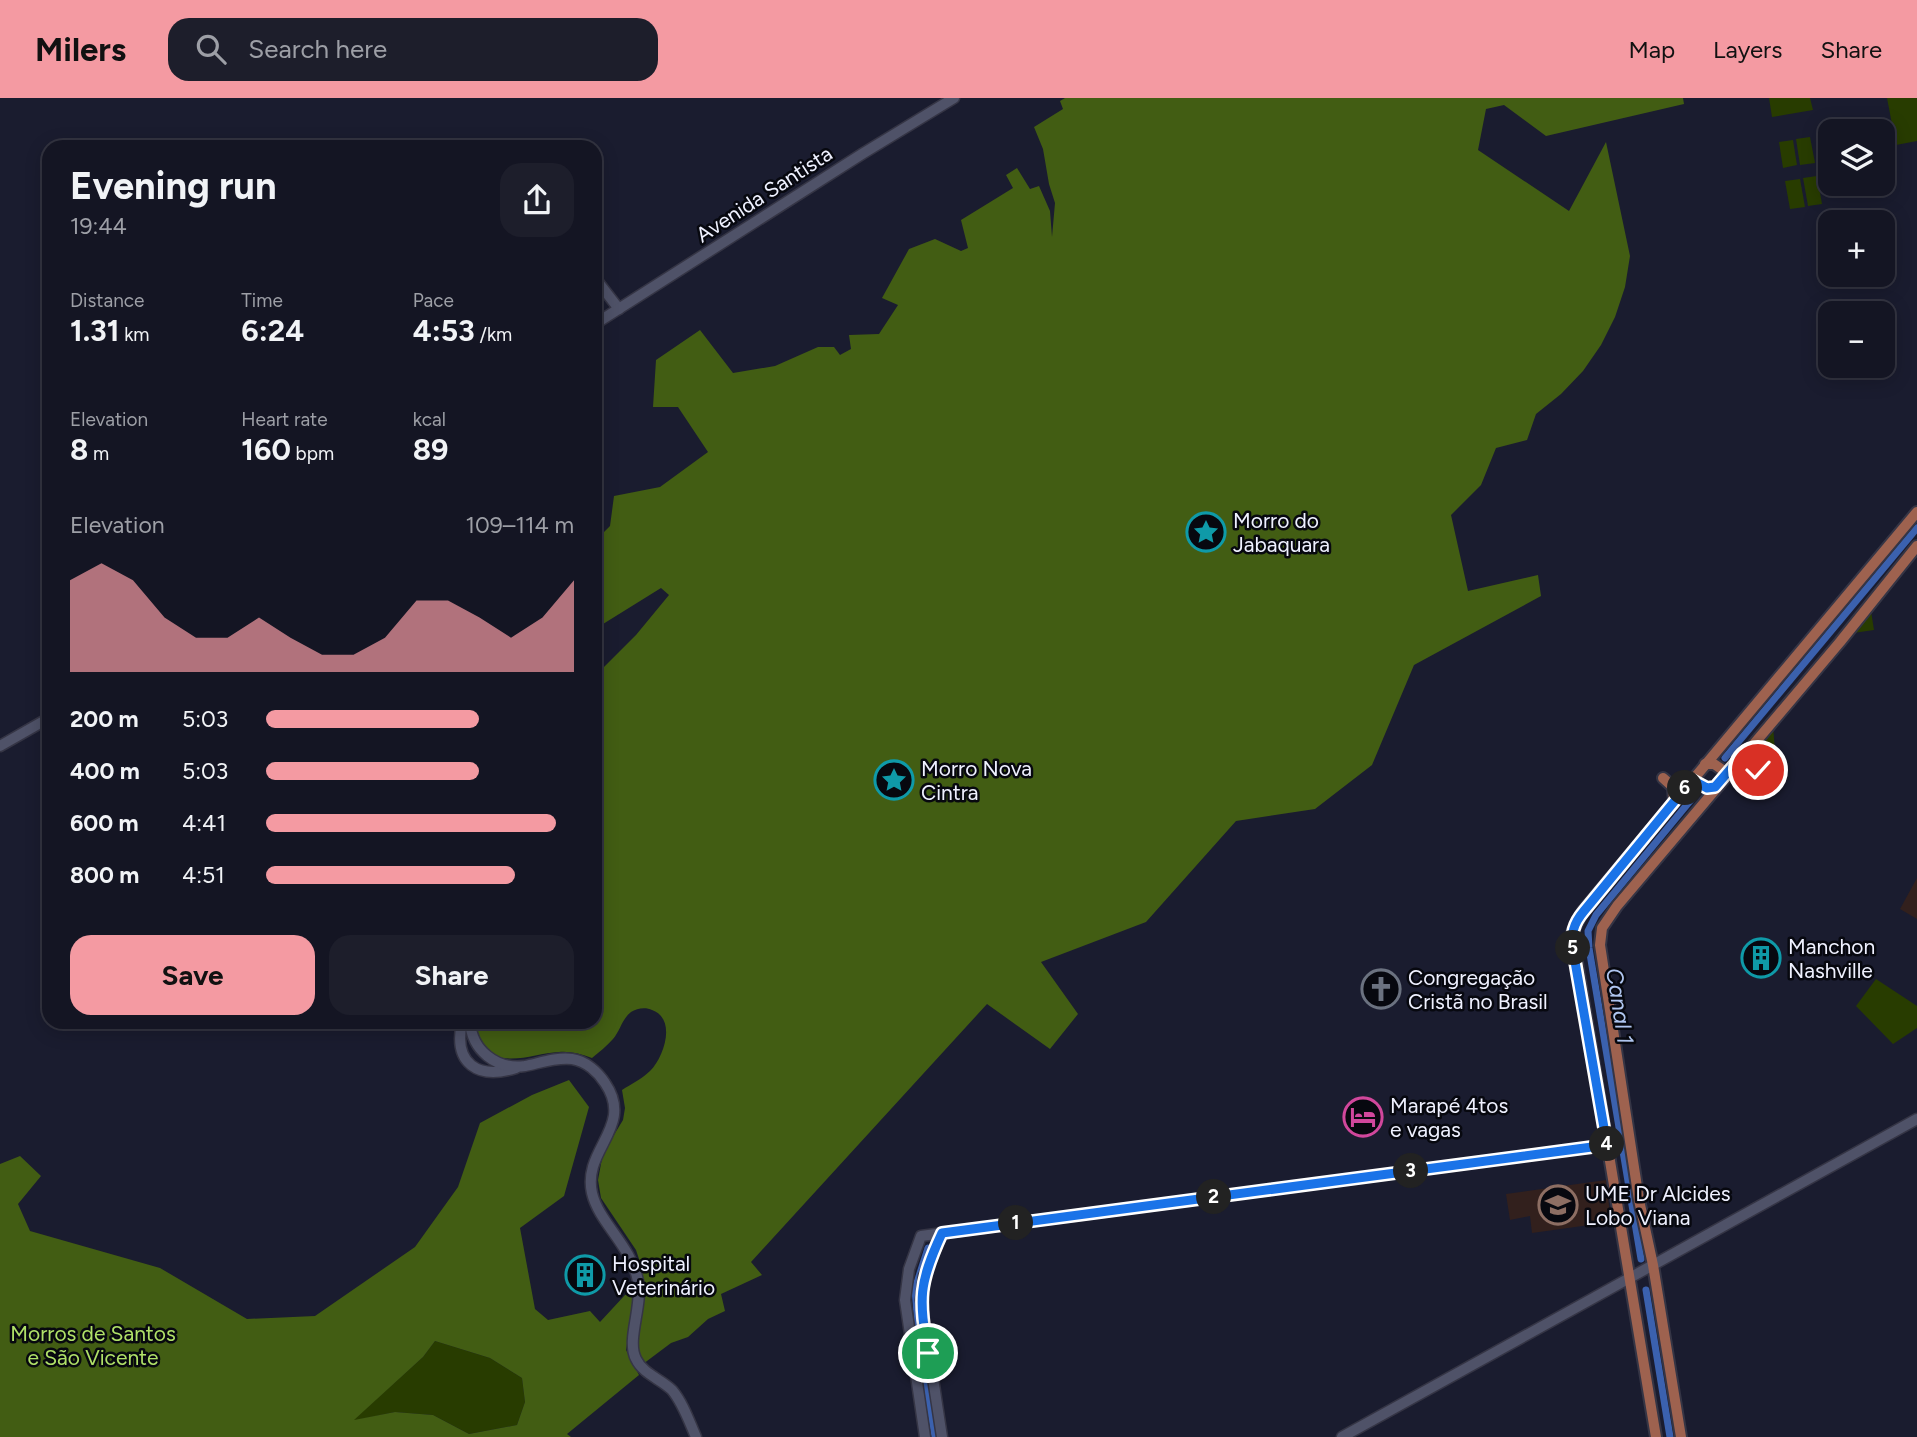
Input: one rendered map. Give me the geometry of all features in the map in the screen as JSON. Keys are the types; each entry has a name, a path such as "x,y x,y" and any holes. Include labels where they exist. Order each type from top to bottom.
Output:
{"main road":[{"path":"1656,1437 1572,933 1579,916 1917,512"},
{"path":"1681,1437 1653,1265 1639,1200 1600,936 1606,919 1840,642 1917,546"},
{"path":"1747,750 1748,763 1762,771"},
{"path":"1705,764 1714,764 1727,774"},
{"path":"1663,778 1673,787 1674,802"},
{"path":"1692,780 1709,789 1718,785"}],"street":[{"name":"Avenida Santista","path":"602,320 954,98"},
{"path":"602,287 619,309"},
{"path":"0,746 42,722"},
{"path":"461,1029 459,1038 462,1054 481,1070 496,1072 554,1059 575,1059 595,1072 612,1095 616,1113 593,1168 592,1194 626,1248 638,1280 640,1307 633,1338 634,1354 642,1368 664,1384 679,1400 696,1437"},
{"path":"473,1029 483,1051 484,1067 474,1066"},
{"path":"459,1038 469,1039 483,1051 508,1065 523,1066 534,1063"},
{"path":"462,1054 483,1051"},
{"path":"1342,1437 1917,1119"},
{"path":"925,1437 905,1312 905,1291 911,1258 921,1236 1607,1145"},
{"path":"942,1233 928,1263 922,1288 923,1320 942,1437"},
{"path":"911,1354 928,1353"}],"shaded area":[{"path":"1917,878 1917,919 1900,909"},
{"name":"UME Dr Alcides Lobo Viana","path":"1606,1180 1611,1222 1532,1233 1530,1216 1510,1220 1506,1194"}],"green space":[{"path":"1065,98 1683,98 1684,104 1546,136 1504,105 1486,109 1478,150 1569,211 1606,142 1630,256 1625,287 1615,317 1601,345 1583,371 1561,394 1536,414 1527,440 1496,448 1481,485 1451,515 1468,591 1538,575 1541,596 1414,665 1372,765 1315,809 1236,821 1146,922 1041,962 1078,1014 1050,1049 987,1004 751,1262 762,1275 721,1294 725,1311 708,1319 688,1337 671,1343 643,1364 636,1344 644,1297 641,1265 636,1250 601,1198 598,1180 603,1153 623,1120 625,1108 622,1090 650,1071 660,1057 666,1039 664,1021 650,1009 642,1008 631,1012 613,1039 592,1058 563,1052 517,1058 497,1056 479,1041 474,1029 602,1029 602,669 636,635 669,595 661,588 602,625 602,534 610,526 614,496 660,487 708,452 678,407 653,407 656,360 700,330 733,373 775,366 818,347 834,347 840,355 851,349 849,335 879,334 898,305 882,298 909,249 935,239 961,251 968,248 961,220 1013,188 1006,175 1017,168 1030,189 1039,186 1050,211 1052,237 1055,203 1043,149 1034,127 1063,109 1060,101"},
{"path":"1769,98 1810,98 1813,110 1772,117"},
{"path":"1887,98 1917,98 1917,141 1896,145 1895,119 1891,119"},
{"path":"1810,137 1815,163 1800,165 1796,139"},
{"path":"1793,140 1797,165 1783,168 1779,142"},
{"path":"1817,176 1818,196 1821,196 1822,204 1808,206 1803,178"},
{"path":"1800,179 1805,207 1790,209 1785,181"},
{"path":"1871,611 1874,630 1853,633"},
{"path":"1773,726 1776,763 1758,764 1752,759 1752,750"},
{"path":"1876,979 1917,1006 1917,1028 1893,1044 1856,1006"},
{"name":"Morros de Santos e São Vicente","path":"569,1080 589,1107 564,1196 520,1228 535,1309 548,1320 590,1311 600,1322 625,1295 636,1291 626,1350 639,1375 567,1434 571,1437 0,1437 0,1164 20,1156 41,1176 18,1204 30,1231 160,1268 247,1319 315,1316 415,1247 458,1187 480,1123 532,1095","holes":["435,1341 490,1358 522,1378 525,1402 517,1425 469,1434 433,1415 395,1412 354,1420 423,1357"]},
{"path":"435,1341 490,1358 522,1378 525,1402 517,1425 469,1434 433,1415 395,1412 352,1421 423,1357"}],"waterway":[{"name":"Canal 1","path":"1725,758 1917,528"},
{"name":"Canal 1","path":"1641,1259 1588,931 1596,915 1695,795"},
{"path":"920,1350 915,1289 928,1248"},
{"name":"Canal 1","path":"1646,1290 1670,1437"},
{"path":"922,1359 935,1437"}],"place":[{"name":"Morro do Jabaquara","path":"1206,532"},
{"name":"Morro Nova Cintra","path":"894,780"},
{"name":"Manchon Nashville","path":"1761,958"},
{"name":"Congregação Cristã no Brasil","path":"1381,989"},
{"name":"Marapé 4tos e vagas","path":"1363,1117"},
{"name":"UME Dr Alcides Lobo Viana","path":"1558,1205"},
{"name":"Hospital Veterinário","path":"585,1275"}],"route":[{"path":"928,1353 922,1288 928,1263 942,1233 1607,1145 1573,950 1574,926 1579,916 1692,780 1709,789 1715,787 1747,750 1748,763 1758,770"}]}
